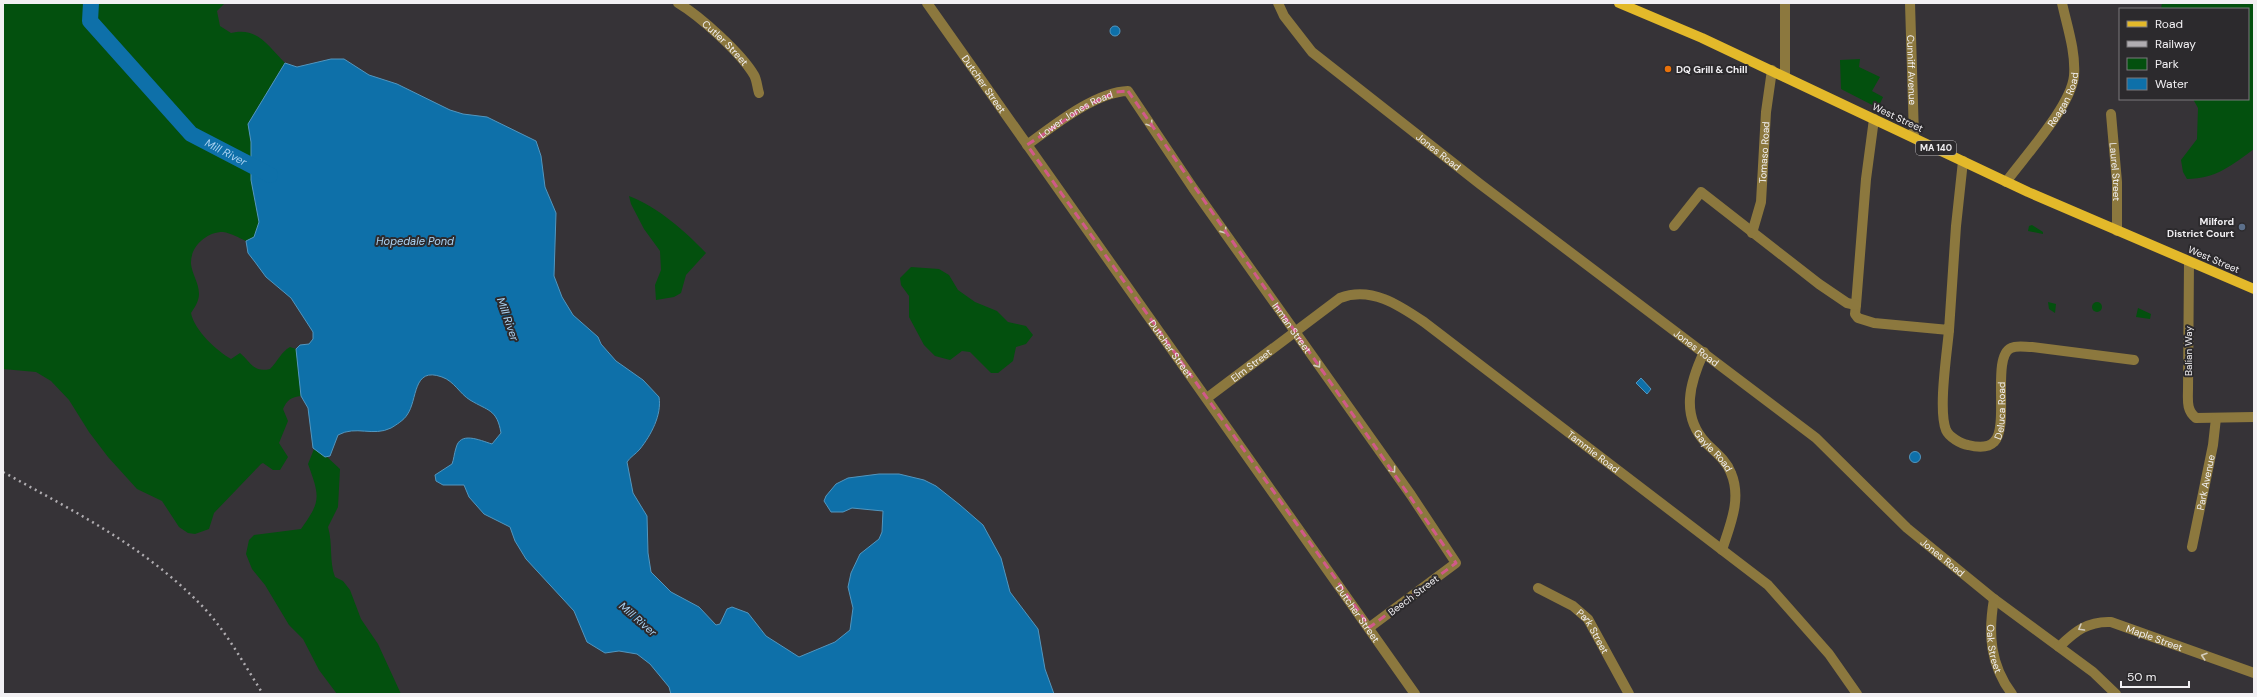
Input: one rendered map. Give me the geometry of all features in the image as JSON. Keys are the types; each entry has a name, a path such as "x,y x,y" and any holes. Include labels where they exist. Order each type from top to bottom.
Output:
{"main road":[{"name":"West Street","path":"1619,3 1661,19 1772,70 2006,182 2254,289"}],"street":[{"name":"Cutler Street","path":"678,3 694,15 737,54 754,76 759,93"},
{"name":"Dutcher Street","path":"927,3 1416,694"},
{"name":"Jones Road","path":"1278,3 1284,16 1312,52 1480,184 1816,438 1907,528 1994,599 2093,672 2116,694"},
{"path":"1785,3 1785,77"},
{"name":"Cunniff Avenue","path":"1910,3 1914,138"},
{"name":"Reagan Road","path":"2006,182 2056,116 2071,87 2074,69 2062,3"},
{"name":"Tomaso Road","path":"1752,233 1761,202 1766,112 1772,70"},
{"name":"Lower Jones Road","path":"1027,145 1055,125 1085,107 1115,92 1128,91"},
{"name":"Inman Street","path":"1128,91 1193,188 1411,495 1456,563"},
{"name":"Laurel Street","path":"2111,114 2117,182 2117,231"},
{"path":"1874,119 1866,179 1855,314 1858,318 1874,323 1949,330"},
{"name":"Deluca Road","path":"1963,161 1956,226 1943,405 1944,422 1949,435 1964,445 1983,446 1991,444 1996,440 2000,421 2004,357 2010,348 2018,346 2032,347 2134,360"},
{"path":"1674,226 1701,192 1752,233 1841,299 1856,305"},
{"name":"Balian Way","path":"2189,262 2188,407 2191,414 2196,418 2216,418"},
{"name":"Tammie Road","path":"1296,332 1332,303 1345,296 1371,295 1396,303 1424,322 1722,550 1777,594 1829,654 1858,694"},
{"name":"Elm Street","path":"1207,398 1296,332"},
{"name":"Gayle Road","path":"1704,352 1691,383 1689,405 1695,428 1705,442 1726,462 1734,482 1735,505 1722,550"},
{"path":"2216,418 2254,418"},
{"name":"Park Avenue","path":"2192,547 2213,445 2216,418"},
{"name":"Beech Street","path":"1370,627 1456,563"},
{"name":"Park Street","path":"1538,588 1573,606 1588,619 1626,693"},
{"name":"Oak Street","path":"1994,599 1990,631 1991,646 1996,665 2012,694"},
{"name":"Maple Street","path":"2059,647 2074,633 2089,624 2111,622 2254,673"}],"highlighted area":[{"path":"1128,91 1456,563 1370,627 1027,145 1085,107 1115,92"}],"green space":[{"path":"3,3 225,3 217,11 220,26 231,33 240,32 255,35 267,44 285,63 248,124 251,142 251,180 259,222 254,237 246,241 232,234 223,232 205,238 196,246 191,258 191,264 199,290 199,297 191,313 193,320 201,333 219,351 231,359 240,353 256,368 264,370 270,369 284,351 290,347 296,349 301,396 290,400 286,403 283,409 288,421 279,443 288,457 280,470 273,470 263,463 261,464 214,513 209,529 195,534 188,533 179,527 162,501 137,489 108,457 89,432 69,400 51,381 36,372 3,369"},
{"path":"2162,3 2254,3 2254,149 2223,170 2207,177 2187,179 2183,172 2181,160 2197,139 2198,108 2194,100 2249,100 2249,8 2161,8"},
{"path":"1860,59 1859,67 1880,77 1872,91 1883,97 1878,108 1841,89 1840,60"},
{"path":"629,196 661,213 689,236 706,253 686,275 681,293 674,297 656,300 655,285 661,270 660,251 644,229 631,204"},
{"path":"2032,225 2043,232 2043,234 2028,231 2029,226"},
{"path":"911,267 939,269 949,275 958,290 975,302 997,311 1008,322 1026,326 1033,335 1026,344 1016,347 1013,361 998,373 991,373 970,352 962,351 950,360 935,356 924,345 909,317 909,296 901,285 900,278"},
{"path":"2048,302 2056,304 2055,313 2049,309"},
{"path":"2095,302 2099,302 2101,303 2101,311 2095,312 2092,309 2092,305"},
{"path":"2138,308 2151,314 2150,319 2136,317"},
{"path":"314,449 326,456 340,469 338,507 328,527 332,565 335,577 343,581 350,590 361,619 378,644 401,694 337,694 319,670 303,639 289,625 265,585 252,569 246,554 249,540 254,535 301,529 308,520 315,505 316,498 315,484 308,464"}],"water":[{"path":"1115,26 1120,31 1115,36 1110,31"},
{"name":"Hopedale Pond","path":"331,59 344,59 369,75 397,84 450,110 463,114 487,117 536,141 541,156 545,187 556,213 554,276 562,297 573,315 598,337 601,344 616,361 643,380 659,397 659,411 652,431 640,449 627,462 633,493 647,516 648,553 651,572 671,592 699,607 716,625 720,624 727,609 732,607 748,613 766,636 799,657 835,642 850,630 853,608 848,587 851,573 860,554 879,539 882,532 883,511 852,508 843,512 831,512 824,501 826,496 836,484 848,478 879,474 899,474 924,480 936,486 983,525 1001,558 1010,592 1038,629 1045,669 1054,694 671,694 669,687 650,664 637,654 619,651 605,653 587,642 574,611 526,559 515,541 510,527 484,514 469,497 464,485 443,485 436,481 435,475 452,464 456,448 461,440 471,438 492,444 501,433 497,419 494,415 487,409 466,397 450,381 442,377 432,375 425,376 417,386 407,415 402,421 391,428 378,431 351,431 338,435 330,456 325,457 313,448 308,408 301,396 296,349 300,345 309,344 313,339 313,332 291,298 266,277 248,253 246,241 254,237 259,222 251,180 251,142 248,124 285,63 297,67"},
{"path":"1641,378 1651,389 1647,394 1636,383"},
{"path":"1915,451 1919,453 1921,457 1919,461 1915,463 1911,461 1909,457 1911,453"}],"waterway":[{"name":"Mill River","path":"91,3 90,21 191,134 270,175"}],"railway":[{"path":"3,472 84,517 135,549 159,567 205,609 236,650 263,694"}],"place":[{"name":"DQ Grill & Chill","path":"1668,69"},
{"name":"Milford District Court","path":"2242,227"}]}
